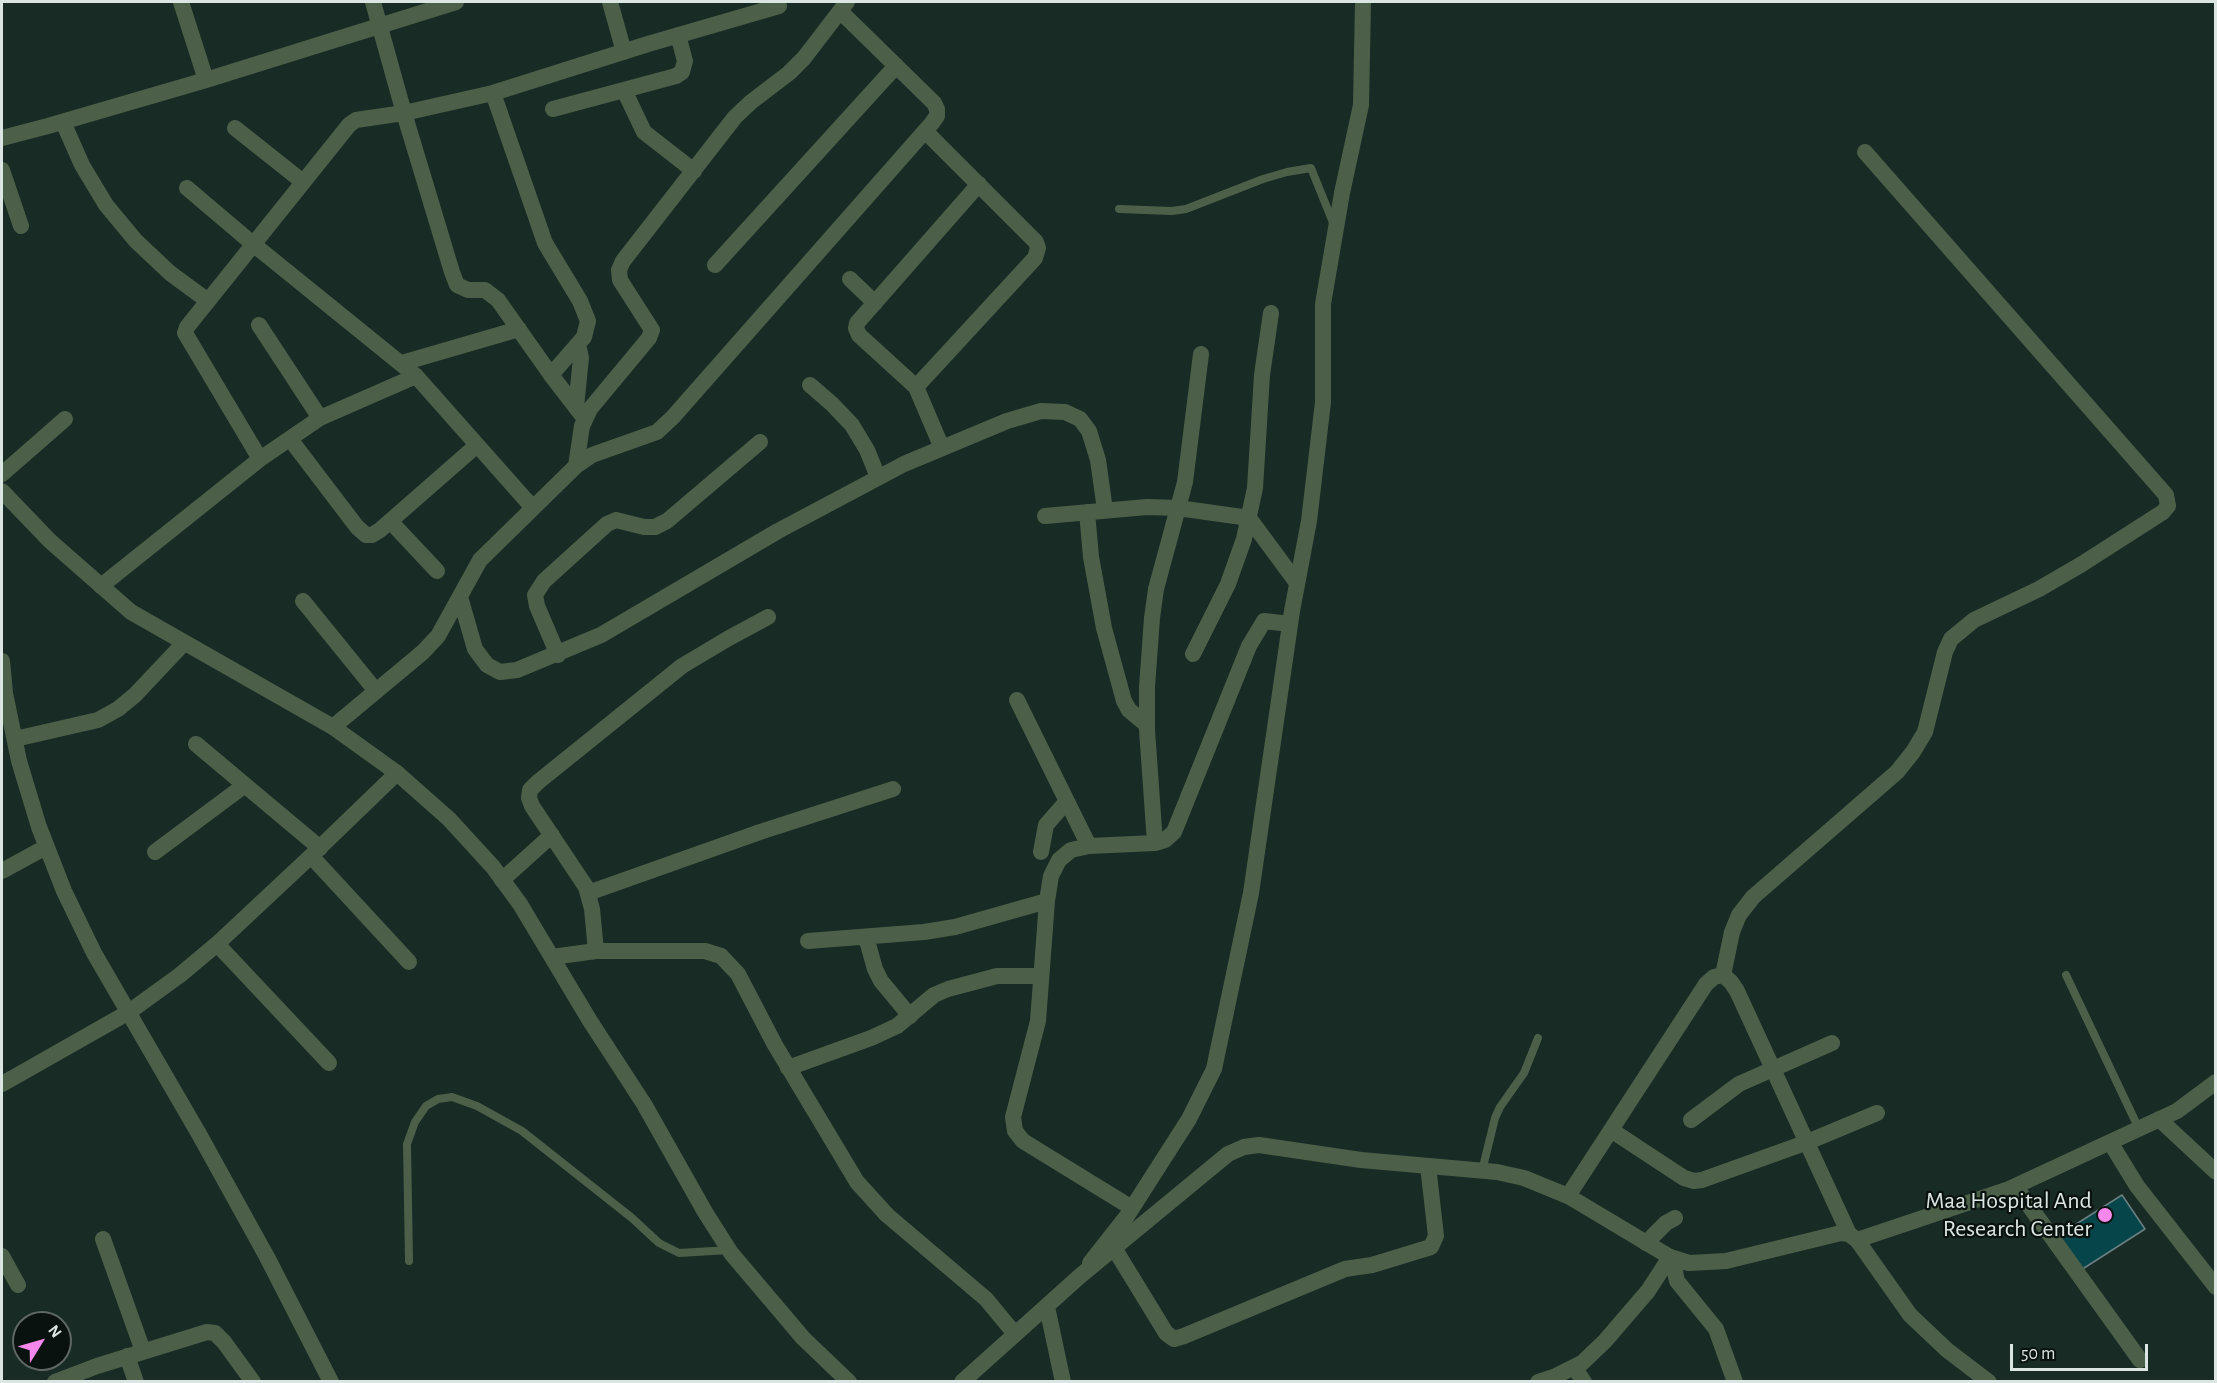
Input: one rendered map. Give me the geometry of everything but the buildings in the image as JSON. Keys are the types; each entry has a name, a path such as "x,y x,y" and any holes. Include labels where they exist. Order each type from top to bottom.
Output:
{"street":[{"path":"181,2 206,80"},
{"path":"373,2 404,113 452,272 458,285 468,290 485,290 498,300 581,417 592,455"},
{"path":"2,138 206,80 456,2"},
{"path":"610,2 624,52"},
{"path":"1080,1276 1132,1208 1190,1119 1214,1070 1251,893 1290,624 1309,521 1323,402 1323,304 1361,105 1363,2"},
{"path":"260,459 185,333 187,327 349,125 356,120 404,113 493,93 779,6"},
{"path":"333,727 423,652 438,636 480,560 576,466 592,455 657,432 673,417 937,116 934,103 896,66 843,6 789,73 735,117 623,261 619,270 620,280 652,330 650,338 581,417"},
{"path":"553,109 676,76 682,72 685,61 678,35"},
{"path":"715,265 896,66"},
{"path":"624,90 644,132 694,171"},
{"path":"493,93 545,243 556,265 580,301 588,321 584,337 551,375"},
{"path":"63,122 82,165 106,205 136,241 170,273 208,301"},
{"path":"235,128 303,182"},
{"path":"916,387 1038,253 1036,242 925,131"},
{"path":"1723,975 1732,932 1739,915 1753,897 1897,772 1913,752 1925,732 1945,652 1951,639 1974,620 2039,589 2082,564 2163,512 2168,506 2166,495 1865,152"},
{"path":"2,170 21,226"},
{"path":"942,448 916,387 859,335 857,323 979,184"},
{"path":"187,188 402,363 532,508"},
{"path":"850,279 875,303"},
{"path":"1193,654 1228,584 1249,518 1255,488 1262,375 1271,313"},
{"path":"259,325 320,418"},
{"path":"402,363 519,329"},
{"path":"576,466 581,417 581,358 578,344"},
{"path":"1155,843 1147,726 1147,687 1156,589 1185,482 1201,354"},
{"path":"101,586 260,459 320,418 416,376"},
{"path":"810,386 852,425 867,450 878,477"},
{"path":"460,597 475,649 487,665 500,672 517,670 558,655 601,635 778,531 878,477 1007,421 1041,411 1065,412 1080,419 1089,431 1098,460 1105,510"},
{"path":"2,474 65,419"},
{"path":"290,439 357,527 366,535 372,535 390,521 476,446"},
{"path":"558,655 537,606 535,595 544,581 607,524 616,520 644,527 655,527 667,520 760,442"},
{"path":"2,491 50,542 130,612 333,727 397,773 449,819 520,904 644,1104 729,1250 803,1338 849,1382"},
{"path":"1046,516 1147,507 1178,508 1249,518 1297,583"},
{"path":"1087,512 1091,557 1104,628 1124,701 1129,710 1147,726"},
{"path":"390,521 437,571"},
{"path":"303,601 376,691"},
{"path":"596,951 592,909 586,887 531,806 530,790 682,666 768,617"},
{"path":"1132,1208 1023,1141 1015,1131 1013,1117 1038,1021 1051,876 1059,860 1071,850 1089,846 1155,843 1165,840 1174,832 1249,646 1264,621 1290,624"},
{"path":"15,739 98,720 118,709 135,695 184,643"},
{"path":"2,661 5,693 19,761 46,847 64,891 94,953 267,1257 331,1382"},
{"path":"1017,700 1089,846"},
{"path":"196,744 245,785 316,852 408,962"},
{"path":"4,1078 129,1012 180,975 217,944 316,852 397,773"},
{"path":"154,852 245,785"},
{"path":"588,893 760,832 893,789"},
{"path":"1041,852 1046,825 1067,801"},
{"path":"502,880 552,835"},
{"path":"2,871 46,847"},
{"path":"808,941 866,938 955,927 1047,901"},
{"path":"866,938 881,981 910,1016"},
{"path":"217,944 329,1063"},
{"path":"552,957 596,951 705,951 721,956 738,974 750,1000 857,1182 887,1215 986,1299 1016,1334"},
{"path":"1723,975 1737,991 1805,1143 1853,1237 1910,1315 1947,1350 1989,1382"},
{"path":"1568,1196 1706,984 1714,977 1723,975"},
{"path":"789,1068 897,1026 929,999 948,989 997,976 1041,976"},
{"path":"1691,1120 1739,1084 1832,1043"},
{"path":"962,1382 1080,1276 1228,1155 1244,1147 1259,1145 1361,1160 1482,1171 1524,1178 1568,1196 1673,1259 1709,1263 1726,1261 1841,1233 1853,1237 2015,1186 2177,1111 2216,1082"},
{"path":"1611,1130 1684,1178 1694,1181 1805,1143 1877,1113"},
{"path":"2159,1119 2216,1172"},
{"path":"2110,1142 2137,1186 2216,1287"},
{"path":"1114,1248 1166,1333 1174,1339 1345,1269 1372,1265 1431,1246 1436,1236 1428,1166"},
{"path":"2015,1186 2140,1360"},
{"path":"1646,1243 1666,1223 1675,1218"},
{"path":"103,1239 143,1351"},
{"path":"2,1256 18,1285"},
{"path":"1538,1382 1582,1363 1605,1341 1673,1259"},
{"path":"1673,1259 1677,1281 1716,1329 1735,1382"},
{"path":"1047,1307 1063,1382"},
{"path":"54,1382 127,1356 207,1332 215,1333 253,1382"},
{"path":"127,1356 136,1382"},
{"path":"1574,1367 1584,1382"}],"lane":[{"path":"1119,209 1172,211 1186,209 1263,179 1311,168 1336,230"},
{"path":"2066,975 2139,1129"},
{"path":"1482,1171 1495,1118 1524,1073 1538,1038"},
{"path":"409,1261 407,1144 415,1122 426,1106 438,1099 452,1097 477,1106 522,1131 632,1218 659,1243 679,1252 729,1250"}],"place":[{"name":"Maa Hospital And Research Center","path":"2105,1215"}]}
